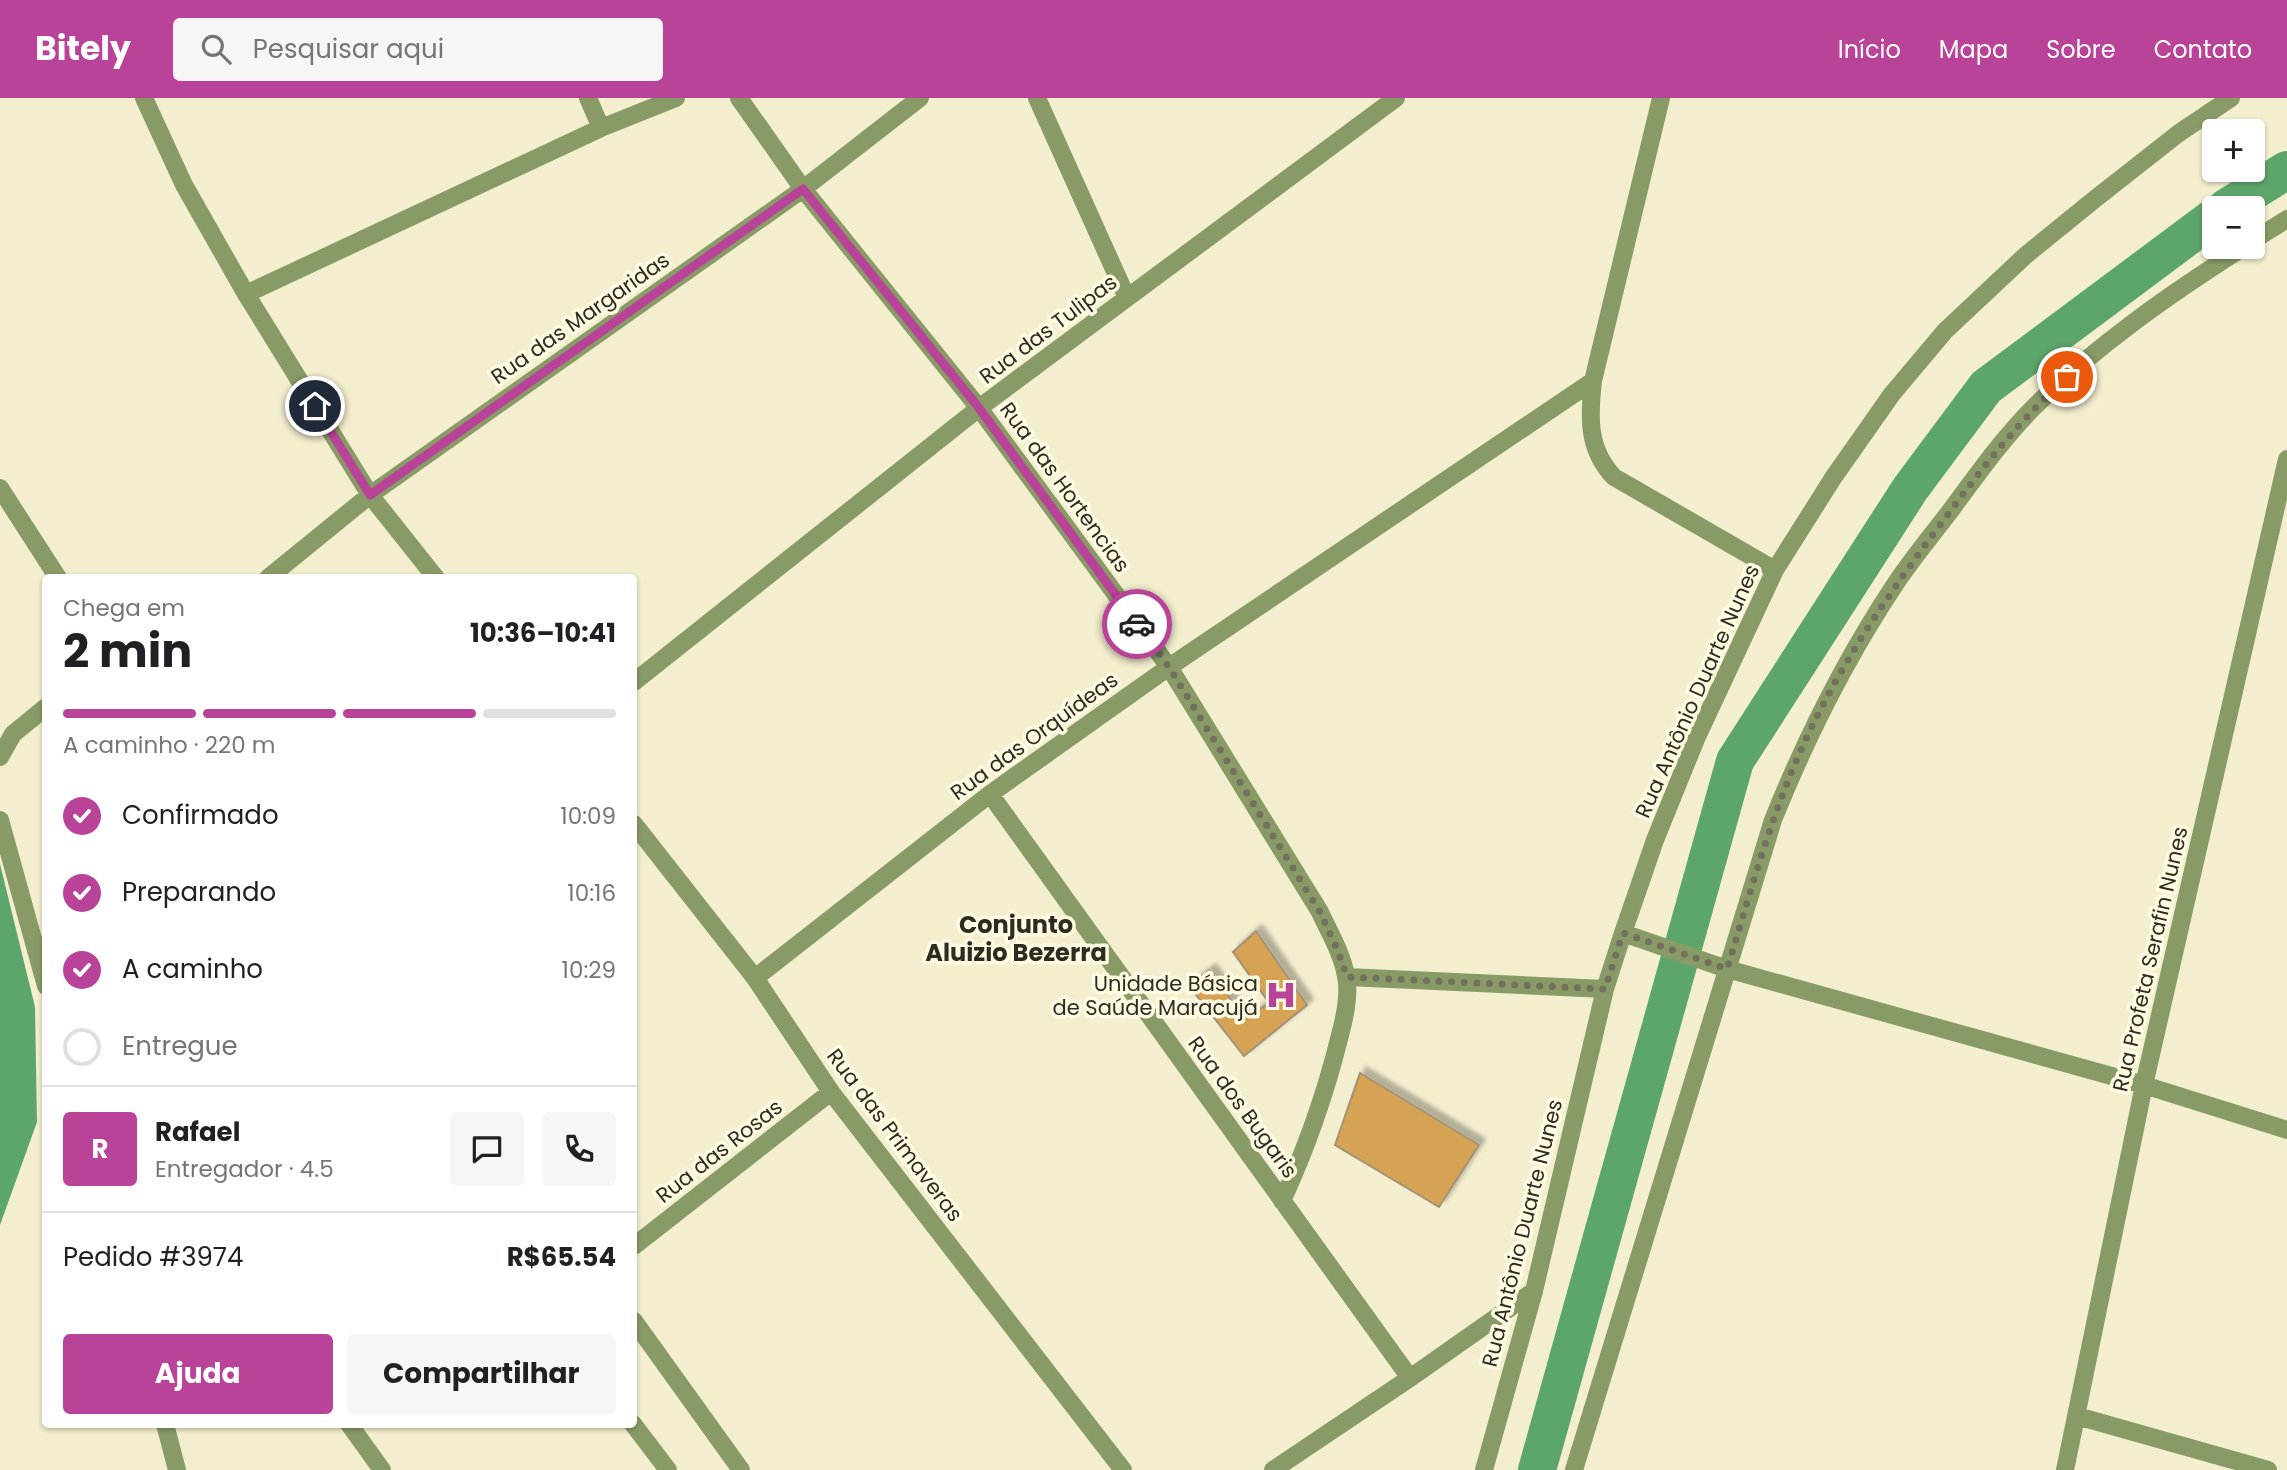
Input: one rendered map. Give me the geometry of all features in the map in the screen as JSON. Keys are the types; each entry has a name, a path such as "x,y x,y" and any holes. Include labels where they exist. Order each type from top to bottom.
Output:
{"street":[{"path":"144,98 184,185 246,294 370,495 433,574"},
{"path":"588,98 600,128"},
{"path":"246,294 600,128 676,98"},
{"name":"Rua das Hortencias","path":"739,98 803,189 979,408 1169,667 1320,912 1347,977 1345,1015 1329,1079 1304,1153 1282,1201"},
{"name":"Rua das Margaridas","path":"273,574 370,495 803,189 920,98"},
{"path":"1037,98 1127,298"},
{"name":"Rua das Tulipas","path":"637,680 979,408 1396,98"},
{"path":"1661,98 1593,381 1589,415 1594,444 1606,468 1614,477 1775,570"},
{"name":"Rua Antônio Duarte Nunes","path":"1484,1470 1534,1291 1605,989 1623,933 1655,840 1696,739 1775,570 1833,478 1892,394 1945,331 2026,255 2179,133 2231,98"},
{"path":"2265,233 2287,219"},
{"path":"1574,1470 1773,821 1798,756 1831,689 1895,584 1995,452 2032,409 2085,361 2136,321 2225,259"},
{"name":"Rua das Orquídeas","path":"755,978 990,794 1169,667 1593,381"},
{"name":"Rua Profeta Serafin Nunes","path":"2065,1470 2144,1085 2287,459"},
{"path":"0,488 55,574"},
{"path":"0,757 13,734 42,710"},
{"name":"Rua dos Bugaris","path":"990,794 1409,1378"},
{"path":"0,820 42,972"},
{"name":"Rua das Primaveras","path":"637,828 755,978 831,1092 1123,1470"},
{"path":"1623,933 1727,969 2144,1085 2287,1130"},
{"path":"1347,977 1605,989"},
{"name":"Rua das Rosas","path":"637,1244 831,1092"},
{"path":"1273,1470 1534,1291"},
{"path":"637,1325 741,1470"},
{"path":"2077,1416 2269,1470"},
{"path":"166,1428 177,1470"},
{"path":"352,1428 382,1470"},
{"path":"637,1428 668,1470"}],"shaded area":[{"path":"0,864 35,1007 37,1122 0,1225"}],"building":[{"name":"Unidade Básica de Saúde Maracujá","path":"1256,931 1307,1005 1244,1056 1189,986 1210,970 1245,1019 1269,1003 1233,952"},
{"path":"1360,1073 1479,1145 1439,1207 1335,1145"}],"waterway":[{"path":"2245,196 2287,170"},
{"path":"1537,1470 1735,761 1910,489 1986,387 2202,226"}],"way so far":[{"path":"1137,624 1169,667 1320,912 1347,977 1605,989 1623,933 1727,969 1773,821 1798,756 1831,689 1895,584 1995,452 2032,409 2067,377"}],"place":[{"name":"Unidade Básica de Saúde Maracujá","path":"1281,995"}],"district":[{"name":"Conjunto Aluizio Bezerra","path":"1016,938"}],"route":[{"path":"315,406 370,495 803,189 979,408 1137,624"}]}
